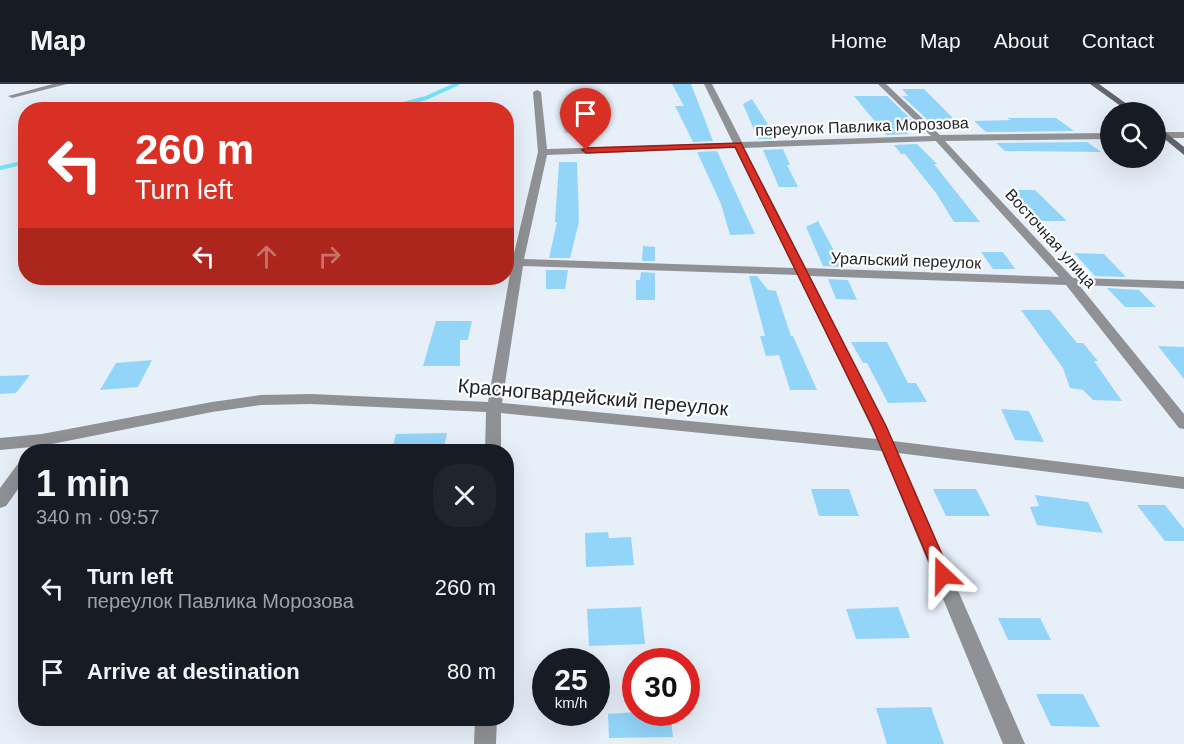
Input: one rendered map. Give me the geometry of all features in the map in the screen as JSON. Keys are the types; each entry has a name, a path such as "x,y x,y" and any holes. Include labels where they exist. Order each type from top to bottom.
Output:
{"street":[{"path":"12,96 63,84"},
{"path":"708,84 888,446 1014,744"},
{"name":"Восточная улица","path":"882,84 938,138 1071,283 1184,424"},
{"path":"1094,84 1120,102"},
{"path":"493,444 494,407 519,262 543,152 537,92"},
{"path":"1166,135 1184,135"},
{"path":"1166,135 1184,152"},
{"name":"переулок Павлика Морозова","path":"543,152 938,138 1100,136"},
{"name":"Уральский переулок","path":"519,262 1071,283 1184,285"},
{"name":"Красногвардейский переулок","path":"48,444 212,407 261,400 311,399 494,407 888,446 1184,483"},
{"name":"Красногвардейский переулок","path":"0,444 18,445"},
{"path":"0,501 18,476"},
{"path":"485,744 486,726"}],"building":[{"path":"672,84 691,84 713,141 693,142 675,106 684,106"},
{"path":"902,89 924,89 960,125 933,125 902,96 908,96"},
{"path":"854,96 887,96 917,125 901,125 909,134 886,135"},
{"path":"752,99 777,139 758,139 743,104"},
{"path":"576,111 583,132 565,133 559,112"},
{"path":"1007,118 1056,118 1074,131 986,132 974,121 1011,120"},
{"path":"1087,142 1100,152 1005,151 996,143"},
{"path":"917,144 937,164 934,164 980,222 954,222 936,193 905,154 901,154 894,145"},
{"path":"783,149 790,165 787,165 798,187 779,187 763,150"},
{"path":"717,151 755,234 730,235 721,204 697,152"},
{"path":"559,162 577,162 579,222 570,258 549,258 557,222 555,222"},
{"path":"1009,190 1035,190 1067,221 1040,221"},
{"path":"818,221 843,267 823,266 806,227"},
{"path":"643,246 655,247 655,261 642,261"},
{"path":"981,252 1003,252 1015,269 993,269"},
{"path":"1074,253 1104,254 1126,277 1095,276"},
{"path":"546,270 568,270 565,289 546,289"},
{"path":"641,272 655,273 655,300 636,300 636,280 640,280"},
{"path":"749,276 757,276 768,290 776,291 791,336 793,336 817,390 790,390 779,355 766,356 760,336 765,336"},
{"path":"828,279 848,280 857,300 836,299"},
{"path":"1107,288 1139,290 1156,307 1125,307"},
{"path":"1021,310 1050,310 1077,343 1083,343 1098,361 1094,361 1122,401 1093,400 1083,390 1070,388 1063,368"},
{"path":"436,321 472,321 468,340 460,340 460,366 423,366"},
{"path":"851,342 887,342 908,383 916,383 927,402 888,403 867,363 863,363"},
{"path":"1158,346 1184,347 1184,379"},
{"path":"152,360 138,387 100,390 116,363"},
{"path":"30,375 16,393 0,394 0,376"},
{"path":"1001,409 1029,411 1044,442 1015,440"},
{"path":"447,433 445,444 393,444 396,434"},
{"path":"811,489 849,489 859,516 819,516"},
{"path":"933,489 976,489 990,516 946,516"},
{"path":"1035,495 1088,502 1103,533 1037,525 1030,507 1039,506"},
{"path":"1137,505 1165,505 1184,529 1184,541 1165,541"},
{"path":"608,532 609,538 631,537 634,565 586,567 585,533"},
{"path":"641,607 645,644 589,646 587,609"},
{"path":"898,607 910,638 856,639 846,609"},
{"path":"998,618 1040,618 1051,640 1008,640"},
{"path":"1036,694 1083,694 1100,727 1051,726"},
{"path":"931,707 944,744 887,744 876,708"},
{"path":"622,713 622,726 672,726 673,737 609,738 610,714"}],"waterway":[{"path":"411,102 457,84"},
{"path":"0,168 18,164"}],"route":[{"path":"586,150 738,144 800,273 879,426 943,575"}]}
